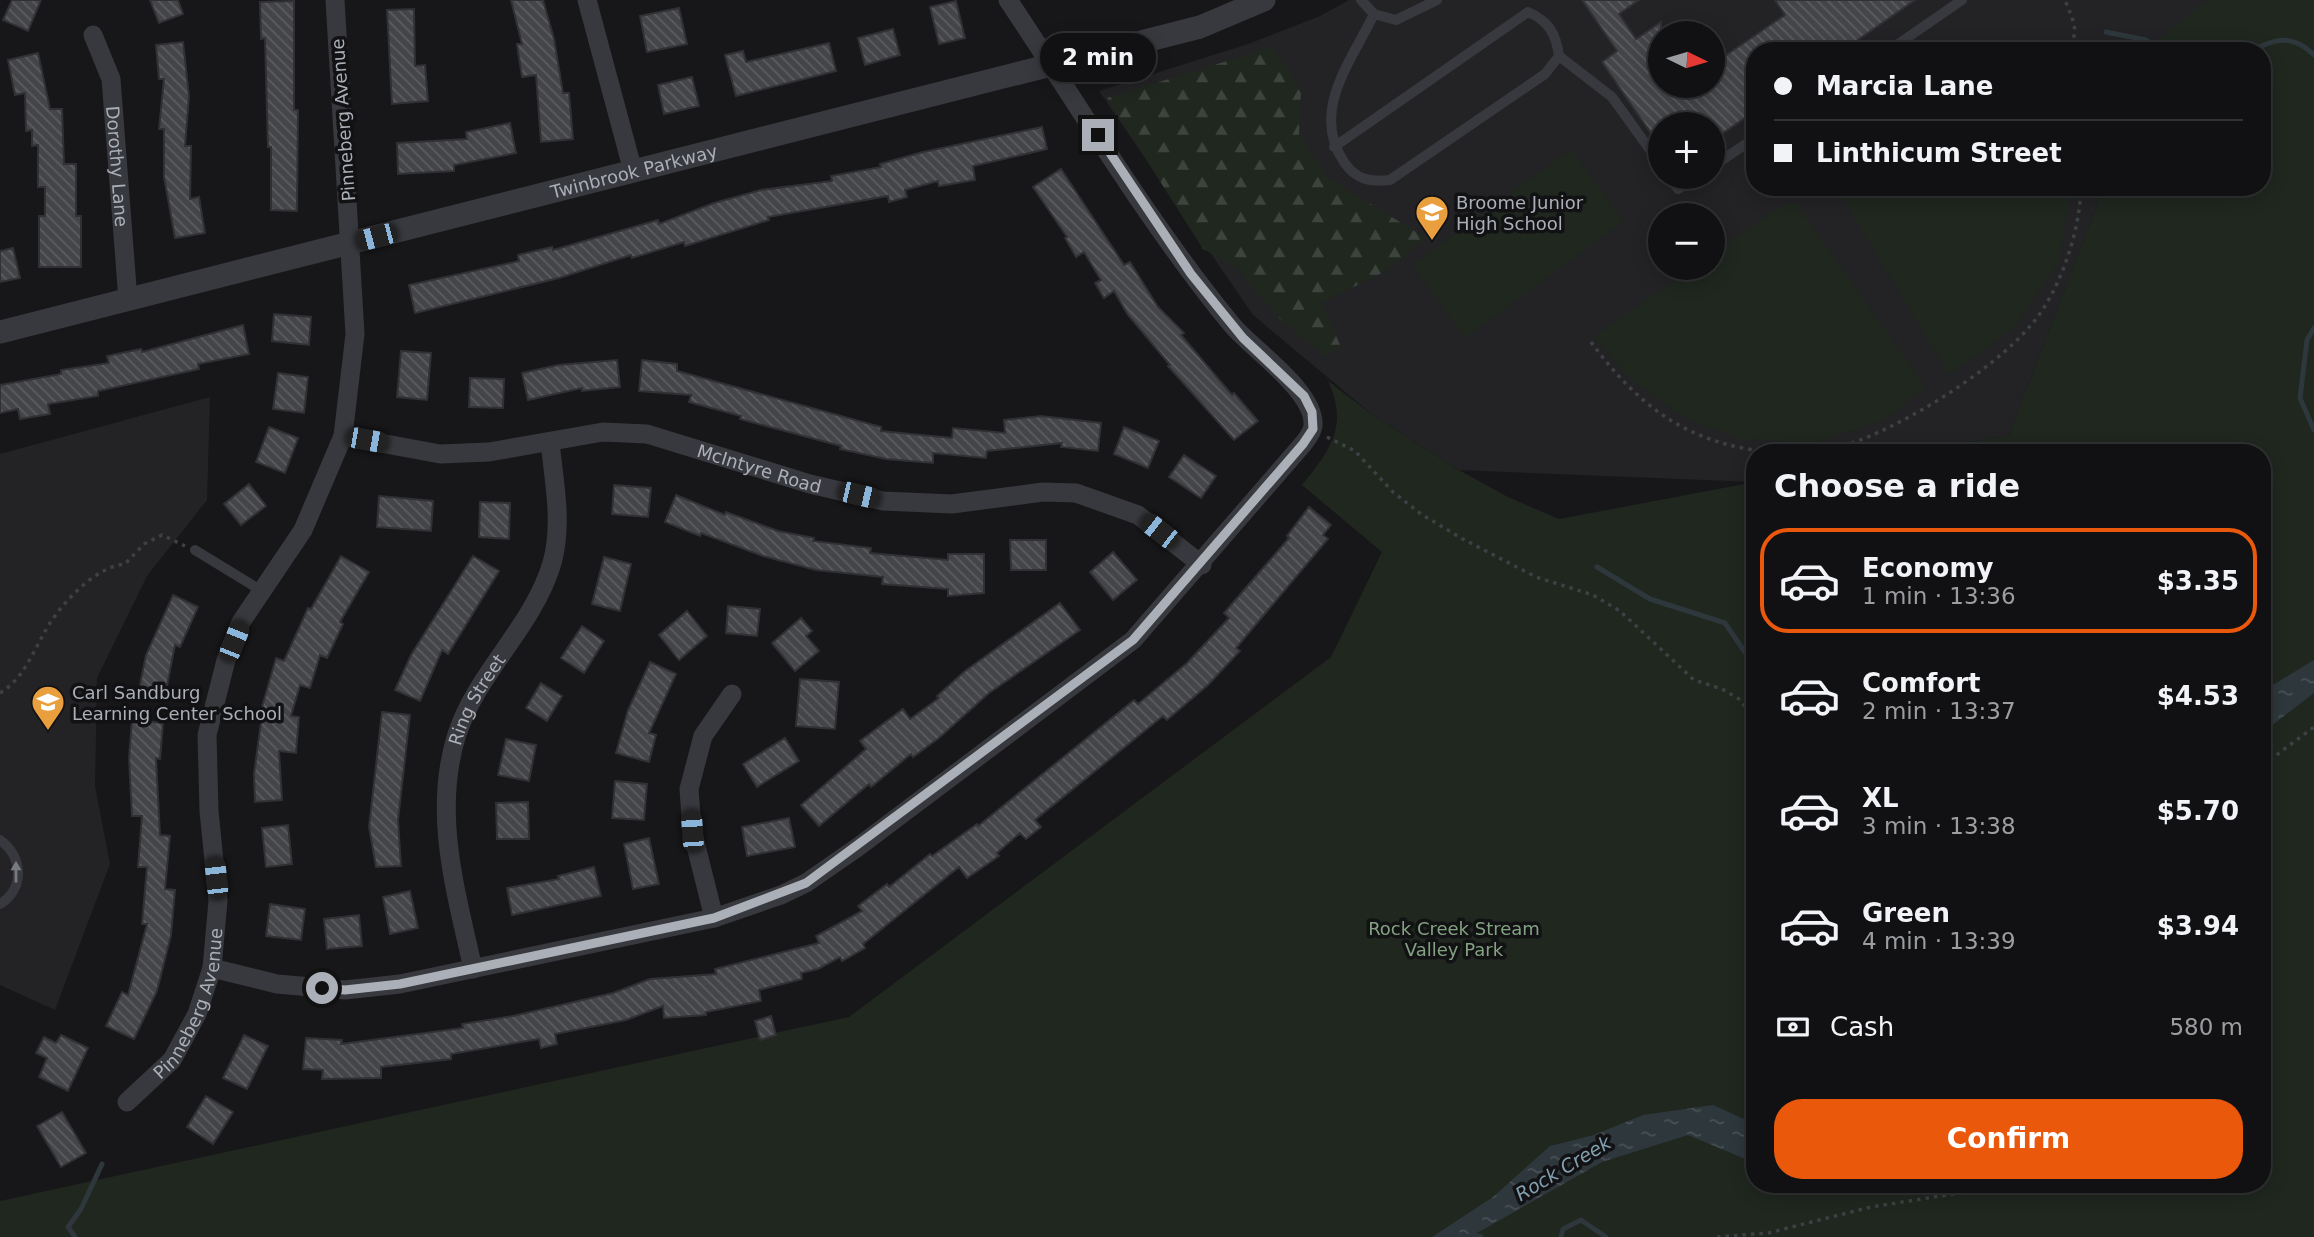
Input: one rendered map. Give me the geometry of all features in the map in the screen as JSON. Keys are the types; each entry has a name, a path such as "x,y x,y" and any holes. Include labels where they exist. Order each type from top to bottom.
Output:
{"street":[{"name":"Pinneberg Avenue","path":"127,1102 172,1060 197,1014 212,968 218,901 209,811 207,735 226,660 241,622 303,530 343,436 355,334 335,0"},
{"path":"587,0 633,171"},
{"path":"212,968 277,984 345,990 400,984 714,918 806,883 858,847 1133,640 1202,565 1313,429 1312,412 1304,396 1243,338 1191,274 1008,0"},
{"name":"Twinbrook Parkway","path":"0,332 1200,27 1264,0"},
{"name":"Dorothy Lane","path":"93,34 111,79 128,300"},
{"name":"McIntyre Road","path":"343,436 440,453 489,452 603,432 647,435 810,484 883,501 952,504 1043,492 1076,493 1138,514 1202,565"},
{"name":"Ring Street","path":"473,969 450,866 445,821 447,781 457,735 473,694 533,605 552,563 558,514 550,442"},
{"path":"714,918 692,831 689,789 703,736 732,694"}],"lane":[{"path":"1362,0 1374,14 1396,20 1437,0"},
{"path":"1901,42 1962,0"},
{"path":"1334,147 1528,12 1543,19 1556,38 1559,56 1612,97 1648,147"},
{"path":"1374,14 1330,104 1334,147 1349,170 1369,182 1390,180 1545,74 1559,56"},
{"path":"1725,158 1746,144"},
{"path":"195,550 262,591"},
{"path":"0,840 15,855 18,867 13,892 0,904"}],"path":[{"path":"2066,0 2077,31 2073,42"},
{"path":"1847,444 1873,435 1919,411 2005,353 2033,323 2056,283 2074,241 2080,196"},
{"path":"1591,342 1614,373 1663,418 1699,436 1746,450"},
{"path":"1313,429 1355,451 1393,492 1421,514 1536,577 1593,595 1620,611 1694,680 1722,688 1746,707"},
{"path":"0,693 16,683 51,621 77,592 109,566 125,564 144,544 162,535 195,550"},
{"path":"2271,759 2314,727"},
{"path":"1717,1237 1769,1235 1871,1207 1959,1193"}],"shaded area":[{"name":"Broome Junior High School","path":"1349,0 2207,0 2165,42 1746,42 1746,196 2101,196 2009,435 1960,444 1746,444 1746,482 1459,470 1374,416 1253,315 1099,91 1248,44 1320,16"},
{"name":"Carl Sandburg Learning Center School","path":"210,397 207,500 147,576 97,678 95,786 110,864 55,1010 0,985 0,454"}],"green space":[{"name":"Rock Creek Stream Valley Park","path":"2207,0 2314,0 2314,1237 0,1237 0,1201 849,1017 1331,657 1382,552 1302,485 1328,449 1336,425 1337,412 1328,381 1374,416 1459,470 1508,497 1559,519 1746,484 1746,1193 2271,1193 2271,444 1960,444 2009,435 2101,196 2271,196 2271,42 2159,42"},
{"path":"1273,47 1301,89 1299,134 1328,178 1426,238 1386,271 1321,303 1341,347 1325,356 1280,319 1235,267 1203,249 1107,98"},
{"path":"1571,149 1624,221 1465,338 1412,265"},
{"path":"1841,196 2070,196 2059,261 2015,327 1949,375"},
{"path":"1785,203 1797,205 1926,387 1885,420 1816,442 1742,440 1681,416 1632,380 1593,337 1675,280 1725,280 1725,245"}],"water":[{"path":"2314,660 2314,693 2271,726 2271,686"},
{"name":"Rock Creek","path":"1713,1105 1746,1120 1746,1159 1688,1135 1602,1162 1470,1237 1432,1237 1493,1197 1550,1146 1594,1135 1643,1115"}],"building":[{"path":"12,0 41,0 28,31 3,20"},
{"path":"150,0 178,0 183,14 159,23"},
{"path":"511,0 543,0 554,39 563,93 569,93 573,139 541,142 536,75 522,77 517,44 522,44"},
{"path":"1582,0 1639,0 1619,14 1636,39 1648,31 1648,98 1726,98 1726,55 1785,15 1775,0 1915,0 1855,42 1746,42 1746,117 1725,132 1725,112 1648,112 1648,129 1602,62 1617,51"},
{"path":"294,1 294,110 298,110 297,211 271,210 271,147 268,147 265,38 261,39 260,2"},
{"path":"956,1 965,38 939,44 930,7"},
{"path":"679,8 687,44 647,52 640,16"},
{"path":"414,9 415,66 425,65 428,101 392,104 387,10"},
{"path":"893,29 900,55 865,65 858,38"},
{"path":"183,42 189,96 185,146 191,146 190,199 199,197 205,233 175,238 164,177 164,129 159,129 164,79 159,79 156,45"},
{"path":"829,43 836,71 736,96 725,55 743,51 746,62"},
{"path":"38,53 50,109 62,109 64,164 76,164 76,216 81,216 81,267 39,267 39,216 45,216 45,187 38,187 38,145 32,146 32,130 26,131 25,93 15,95 8,60"},
{"path":"692,77 699,106 664,114 658,85"},
{"path":"510,123 516,153 454,165 454,171 398,174 397,143 467,139 466,132"},
{"path":"1042,127 1047,149 973,166 975,180 939,186 938,181 905,190 907,197 889,202 888,196 768,217 769,220 685,246 684,242 632,258 631,255 559,278 415,313 409,285 519,261 518,255 552,247 553,250 658,220 659,224 714,203 761,190 832,181 831,176 881,167 880,164 923,152"},
{"path":"1061,169 1124,265 1130,262 1158,307 1184,333 1181,335 1232,395 1234,393 1258,421 1234,440 1168,366 1170,365 1128,315 1114,291 1104,298 1095,283 1101,280 1084,252 1076,257 1065,238 1067,237 1033,187"},
{"path":"13,248 20,278 0,282 0,251"},
{"path":"274,314 311,317 309,345 272,341"},
{"path":"243,325 249,354 198,364 199,369 98,391 98,396 48,404 50,414 20,419 18,409 0,413 0,385 61,374 61,370 109,363 107,356 141,349 142,352"},
{"path":"401,351 431,353 427,400 397,397"},
{"path":"617,360 620,387 582,391 582,388 528,400 522,373 558,365"},
{"path":"642,360 677,364 677,371 881,427 881,431 952,438 953,428 1005,433 1004,420 1041,416 1101,423 1098,451 1061,447 1062,443 987,451 986,458 933,453 933,463 886,459 840,449 841,446 740,419 741,416 689,402 691,395 639,391"},
{"path":"278,373 308,377 304,413 273,409"},
{"path":"470,378 504,379 503,408 469,407"},
{"path":"269,427 298,438 285,473 256,462"},
{"path":"1124,427 1159,441 1148,468 1114,454"},
{"path":"1184,455 1216,476 1201,498 1169,477"},
{"path":"249,484 266,506 241,525 224,504"},
{"path":"614,485 651,488 648,517 612,514"},
{"path":"676,495 725,515 726,512 778,531 814,538 813,541 871,548 870,553 948,560 948,554 984,554 984,593 948,596 948,589 882,584 883,577 816,570 763,556 701,533 700,536 665,522"},
{"path":"379,496 433,501 431,531 377,527"},
{"path":"480,502 510,503 509,539 479,537"},
{"path":"1309,507 1331,525 1323,535 1328,539 1236,648 1240,651 1208,685 1167,720 1163,716 1035,820 1041,827 1026,839 1020,833 997,853 999,856 967,878 959,867 863,944 865,948 842,961 840,957 818,969 801,973 802,979 759,990 761,1001 706,1012 706,1015 664,1018 663,1006 626,1020 555,1034 557,1044 541,1048 539,1039 451,1054 451,1059 381,1067 381,1078 322,1079 323,1070 303,1069 306,1038 342,1040 341,1044 463,1028 462,1024 513,1016 613,993 650,979 716,974 715,969 819,943 816,936 862,911 858,906 887,884 889,887 930,854 932,856 977,824 978,826 1134,700 1138,704 1187,663 1229,618 1224,613 1289,538 1287,536"},
{"path":"1010,540 1046,540 1046,570 1011,570"},
{"path":"1113,552 1137,580 1113,600 1090,572"},
{"path":"341,556 369,572 340,622 343,624 327,658 320,655 310,688 300,685 291,716 299,717 296,753 279,751 282,800 255,802 254,774 260,714 276,658 284,661 308,608 311,609"},
{"path":"473,556 499,571 448,654 442,650 420,701 395,690 411,655"},
{"path":"604,557 631,564 620,611 592,604"},
{"path":"173,595 198,607 180,647 175,645 165,696 139,690 146,655"},
{"path":"1060,603 1080,630 989,693 939,738 913,757 911,754 871,787 869,784 819,826 801,805 866,749 860,741 903,709 910,719 939,698 937,696 965,671"},
{"path":"728,606 760,609 757,636 726,633"},
{"path":"687,611 707,636 679,660 659,635"},
{"path":"801,618 812,631 806,636 819,651 795,671 772,643"},
{"path":"582,626 604,641 584,673 561,658"},
{"path":"650,662 676,674 649,733 656,735 649,762 616,753 628,710"},
{"path":"800,679 839,682 835,729 796,726"},
{"path":"541,683 562,696 547,721 526,708"},
{"path":"382,712 410,715 398,820 401,866 376,867 369,827"},
{"path":"132,720 163,723 160,759 156,758 160,835 170,836 165,889 175,890 171,935 157,991 134,1039 106,1026 122,992 128,995 147,924 142,924 147,867 138,867 142,816 132,816 129,758"},
{"path":"785,738 799,761 757,787 743,764"},
{"path":"506,739 536,745 529,781 498,775"},
{"path":"615,781 647,784 644,820 612,818"},
{"path":"528,802 529,839 497,839 496,803"},
{"path":"789,818 795,847 747,856 742,827"},
{"path":"288,825 292,864 266,867 262,828"},
{"path":"649,838 659,884 633,889 624,844"},
{"path":"594,867 601,896 512,915 507,888 559,879 558,876"},
{"path":"410,891 418,928 390,934 383,897"},
{"path":"270,904 305,909 301,940 266,936"},
{"path":"359,915 362,946 327,949 324,919"},
{"path":"771,1016 776,1035 760,1040 755,1021"},
{"path":"61,1035 88,1048 68,1091 39,1077 47,1058 36,1053 44,1037 56,1043"},
{"path":"244,1035 268,1046 247,1089 223,1078"},
{"path":"206,1096 233,1112 213,1144 187,1127"},
{"path":"62,1112 86,1153 61,1167 37,1126"}],"waterway":[{"path":"2106,32 2149,42"},
{"path":"2271,42 2283,40 2298,43 2314,55"},
{"path":"2314,328 2307,340 2300,398 2314,430"},
{"path":"1597,567 1650,599 1725,623 1746,654"},
{"path":"75,1237 68,1227 81,1209 102,1164"},
{"path":"1561,1237 1563,1229 1581,1220 1606,1237"},
{"path":"1471,1234 1481,1237"}],"place":[{"name":"Broome Junior High School","path":"1432,242"},
{"name":"Carl Sandburg Learning Center School","path":"48,732"}],"route":[{"path":"322,988 345,990 400,984 714,918 781,895 806,883 858,847 1133,640 1202,565 1303,444 1313,429 1312,412 1304,396 1243,338 1191,274 1098,135"}]}
